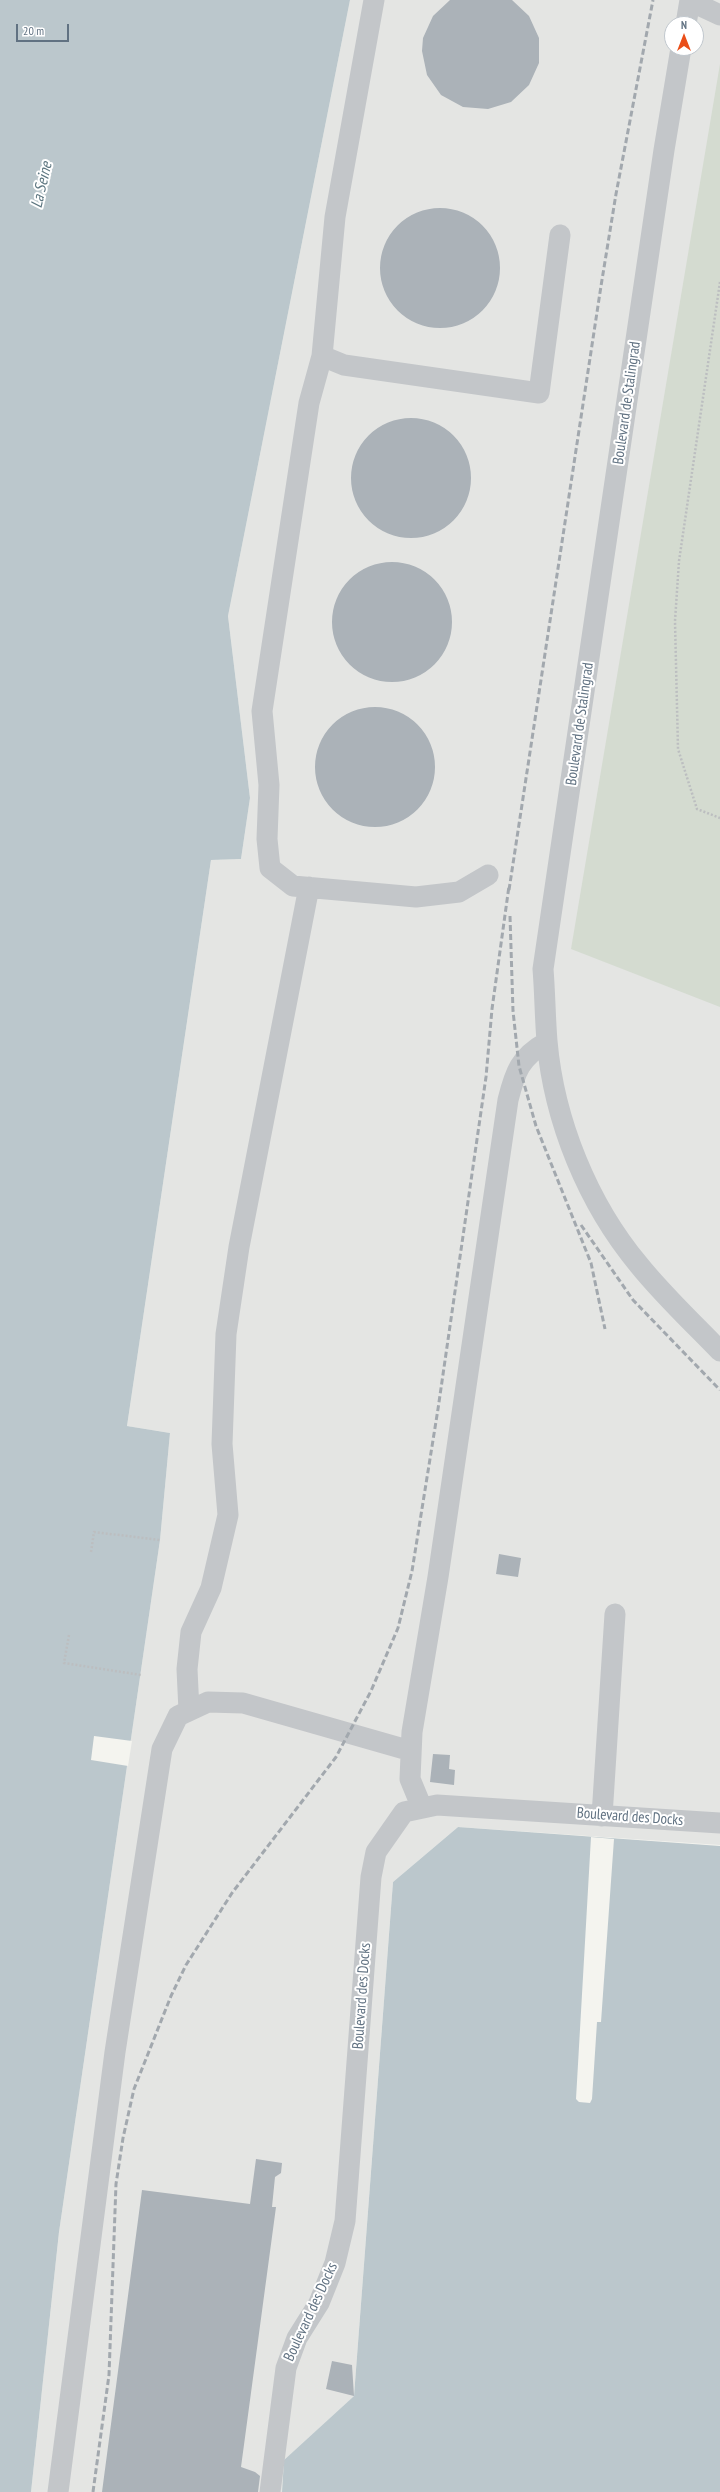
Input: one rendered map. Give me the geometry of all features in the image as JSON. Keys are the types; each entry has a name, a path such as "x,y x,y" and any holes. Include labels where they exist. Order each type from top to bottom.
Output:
{"street":[{"path":"374,0 335,217 322,356 309,403 262,710 269,785 267,840 270,868 293,886 416,897 459,892 488,875"},
{"path":"687,16 690,0 720,15"},
{"name":"Boulevard de Stalingrad","path":"680,56 663,158 543,969 547,1042 560,1112 570,1142 602,1211 639,1265 720,1351"},
{"path":"322,356 344,365 539,393 560,234"},
{"path":"189,1711 187,1669 191,1632 211,1588 228,1515 222,1444 227,1326 239,1248 309,887"},
{"path":"422,1808 410,1778 412,1732 438,1577 508,1100 514,1075 519,1066 526,1056 547,1042"},
{"path":"602,1816 615,1614"},
{"path":"58,2492 115,2052 162,1749 178,1716 208,1702 243,1703 411,1752"},
{"name":"Boulevard des Docks","path":"270,2492 286,2368 297,2338 319,2303 335,2263 345,2221 371,1877 376,1852 404,1812 437,1805 720,1823"}],"path":[{"path":"720,282 679,561 675,621 678,749 697,809 720,818"},
{"path":"91,1552 94,1532 160,1540"},
{"path":"69,1636 64,1663 141,1675"}],"shaded area":[{"path":"350,0 720,0 720,1845 458,1827 393,1882 354,2396 284,2460 282,2492 31,2492 59,2232 160,1540 170,1433 127,1426 211,860 241,859 250,798 228,616"},
{"path":"720,64 720,1007 571,949"}],"water":[{"name":"La Seine","path":"0,0 350,0 228,616 250,798 241,859 211,860 127,1426 170,1433 160,1540 59,2232 31,2492 0,2492"},
{"path":"458,1827 720,1846 720,2492 282,2492 284,2460 354,2396 393,1882"}],"pier":[{"path":"94,1736 132,1741 128,1766 91,1760"},
{"path":"591,1837 614,1839 601,2022 597,2022 592,2099 590,2103 579,2102 576,2099"}],"building":[{"path":"450,0 512,0 529,16 539,38 539,63 529,85 511,102 488,109 463,107 441,95 427,75 422,51 423,38 433,16"},
{"path":"440,208 463,213 473,218 482,226 490,235 495,245 500,268 495,291 490,301 482,310 473,318 463,323 440,328 417,323 407,318 398,310 390,301 385,291 380,268 385,245 390,235 398,226 407,218 417,213"},
{"path":"411,418 434,423 444,428 453,436 461,445 466,455 471,478 466,501 461,511 453,520 444,528 434,533 411,538 388,533 378,528 369,520 361,511 356,501 351,478 356,455 361,445 369,436 378,428 388,423"},
{"path":"392,562 415,567 425,572 434,580 442,589 447,599 452,622 447,645 442,655 434,664 425,672 415,677 392,682 369,677 359,672 350,664 342,655 337,645 332,622 337,599 342,589 350,580 359,572 369,567"},
{"path":"375,707 398,712 408,717 417,725 425,734 430,744 435,767 430,790 425,800 417,809 408,817 398,822 375,827 352,822 342,817 333,809 325,800 320,790 315,767 320,744 325,734 333,725 342,717 352,712"},
{"path":"499,1554 521,1558 518,1577 496,1574"},
{"path":"433,1754 450,1755 449,1769 455,1770 454,1785 430,1782"},
{"path":"256,2159 282,2163 281,2173 275,2177 272,2207 276,2207 241,2467 255,2472 260,2476 258,2492 102,2492 142,2190 250,2204"},
{"path":"332,2361 352,2365 354,2396 326,2389"}],"railway":[{"path":"509,890 601,286 616,194 653,0"},
{"path":"93,2492 109,2375 116,2184 123,2138 134,2089 171,1996 186,1965 232,1893 336,1757 371,1691 398,1628 412,1571 438,1409 486,1077 492,1009 509,886"},
{"path":"510,916 513,1011 519,1066 536,1126 591,1263 605,1329"},
{"path":"581,1225 633,1300 720,1390"}]}
